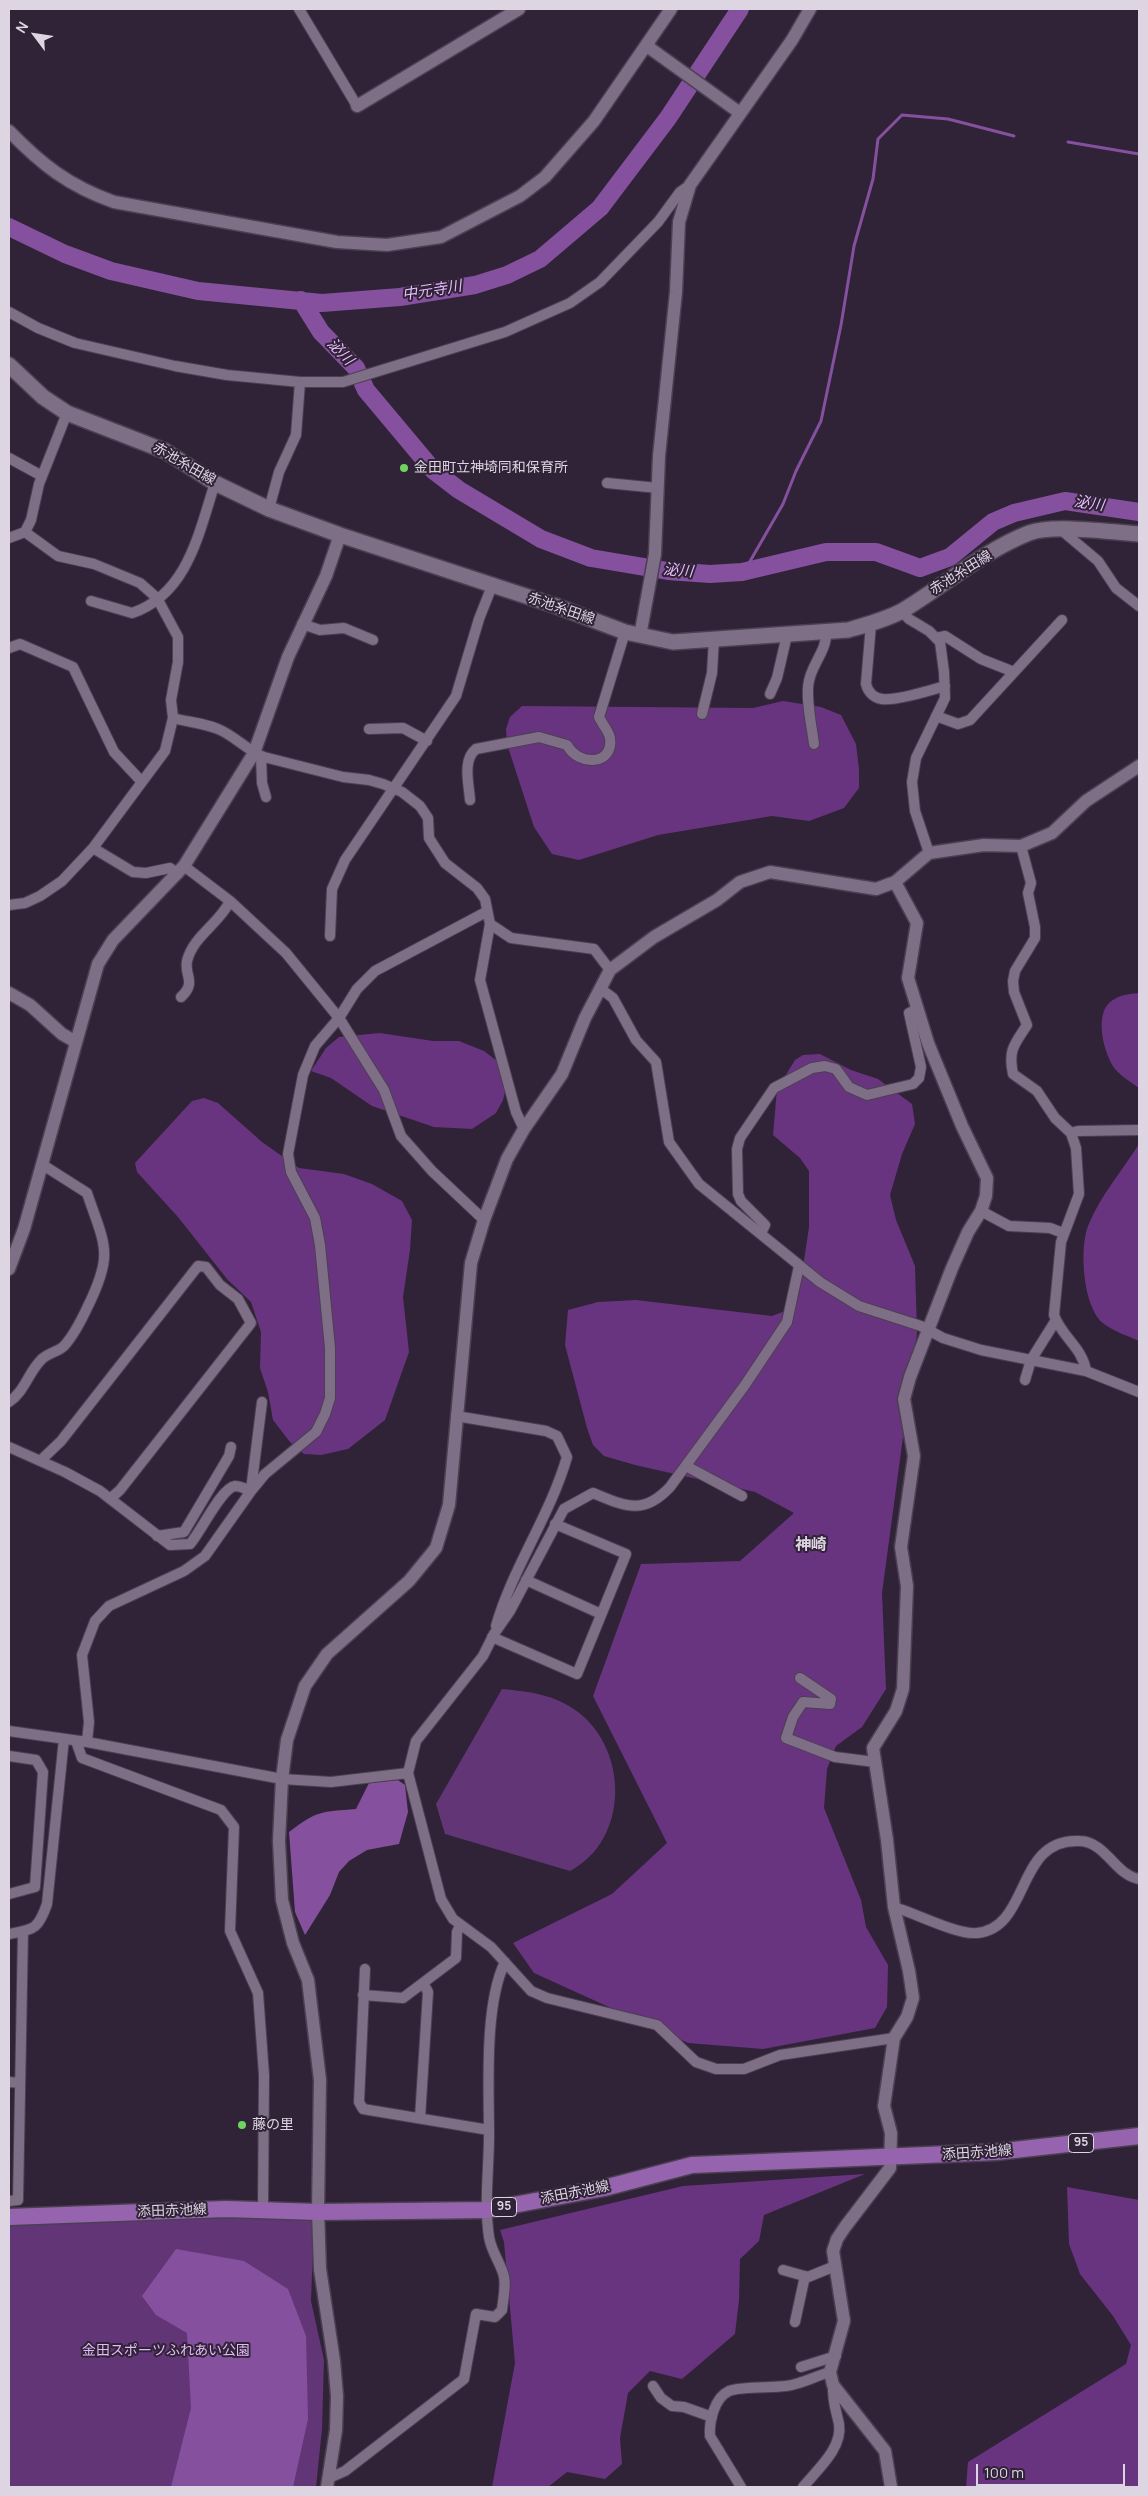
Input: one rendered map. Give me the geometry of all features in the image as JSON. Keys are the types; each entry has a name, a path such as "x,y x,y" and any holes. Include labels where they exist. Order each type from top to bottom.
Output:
{"main road":[{"name":"赤池糸田線","path":"9,365 43,397 67,413 152,445 215,483 269,509 340,535 556,606 625,632 673,642 826,633 871,624 901,611 994,552 1030,532 1060,530 1139,534"},
{"name":"添田赤池線","path":"9,2217 226,2209 318,2212 487,2210 604,2188 692,2165 891,2158 996,2152 1139,2136"}],"street":[{"path":"299,9 357,106 519,9"},
{"path":"9,131 38,161 86,192 114,202 305,237 387,245 442,237 520,196 546,177 594,121 649,46 672,9"},
{"path":"640,636 655,554 658,488 676,292 679,222 690,185 737,111 792,40 810,9"},
{"path":"649,46 737,111"},
{"path":"9,312 38,328 75,343 106,352 228,375 300,382 343,382 505,332 570,304 600,282 658,222 680,192 690,185"},
{"path":"269,509 280,472 296,435 300,382"},
{"path":"9,538 24,532 31,520 42,476 67,413"},
{"path":"9,458 42,476"},
{"path":"91,601 132,613 157,598 179,578 190,560 215,483"},
{"path":"607,483 658,488"},
{"path":"1060,530 1098,561 1116,588 1139,606"},
{"path":"9,905 25,903 40,896 62,880 93,848 165,751 172,718 171,700 178,662 178,637 157,598 140,583 104,568 58,556 24,532"},
{"path":"9,1268 24,1229 43,1165 98,964 113,940 181,870 258,754 288,657 326,576 340,535"},
{"path":"330,936 332,890 335,882 350,853 456,696 479,619 492,586"},
{"path":"901,611 940,642 945,698 916,758 912,782 915,812 929,853"},
{"path":"936,716 958,724 970,720 1062,620"},
{"path":"302,624 320,630 344,628 373,640"},
{"path":"871,624 866,684 868,691 883,699 945,686"},
{"path":"470,800 467,763 470,754 476,749 539,738 558,740 567,744 572,754 583,760 598,760 605,755 610,747 610,736 599,716 625,632"},
{"path":"814,744 808,683 813,667 827,641 826,633"},
{"path":"770,694 778,678 787,635"},
{"path":"936,638 945,636 982,659 1014,672"},
{"path":"702,714 712,673 714,639"},
{"path":"9,648 20,644 73,667 114,752 142,782"},
{"path":"172,718 217,728 258,754 343,777 369,780 394,788 420,806 428,818 429,838 445,863 477,888 485,899 486,912 490,924 480,980 516,1112 524,1129"},
{"path":"369,729 403,728 427,741"},
{"path":"258,754 266,797"},
{"path":"328,2482 336,2430 337,2396 320,2269 318,2212 320,2080 308,1980 294,1943 282,1900 279,1841 282,1779 287,1740 305,1686 327,1654 409,1581 436,1548 449,1505 471,1263 484,1220 507,1159 524,1129 562,1074 585,1018 610,970 654,937 717,900 740,882 770,872 876,889 895,882 929,853 984,845 1021,846 1052,833 1086,801 1139,766"},
{"path":"1021,846 1032,883 1028,893 1035,927 1035,938 1015,971 1013,981 1014,992 1027,1025 1012,1049 1010,1059 1013,1074 1037,1091 1055,1118 1071,1133 1076,1148 1079,1194 1064,1233 1055,1306 1056,1320 1084,1360 1086,1371"},
{"path":"93,848 133,872 146,873 170,868 181,870 230,901 286,953 339,1018 384,1090 401,1136 432,1171 484,1220"},
{"path":"803,2487 839,2438 839,2426 832,2397 833,2385 830,2372 836,2356 844,2321 833,2251 837,2239 890,2168 891,2132 884,2106 894,2038 907,2018 913,1998 909,1971 894,1906 873,1748 896,1711 903,1689 907,1586 901,1547 914,1456 904,1399 910,1377 952,1268 968,1232 981,1211 986,1196 987,1178 942,1078 908,978 916,922 895,882"},
{"path":"181,997 187,992 190,984 186,963 190,954 206,930 226,909 230,901"},
{"path":"263,2210 264,2075 258,1993 230,1931 234,1827 221,1810 82,1758 81,1741 89,1722 82,1655 95,1621 109,1606 184,1571 205,1556 250,1491 265,1474 316,1432 330,1398 330,1348 315,1218 291,1172 288,1154 303,1075 315,1046 339,1018 357,989 375,971 486,912"},
{"path":"490,924 511,938 594,949 610,970"},
{"path":"601,988 613,998 636,1040 656,1062 669,1142 699,1184 833,1292 859,1306 921,1326 928,1332 943,1338 982,1350 1086,1371 1139,1392"},
{"path":"9,992 30,1004 62,1034 76,1042"},
{"path":"761,1233 765,1225 741,1200 738,1194 736,1149 740,1138 774,1088 812,1068 825,1066 836,1069 849,1087 867,1095 913,1084 919,1078 921,1067 909,1013 917,1009"},
{"path":"1071,1133 1078,1131 1139,1130"},
{"path":"9,1402 18,1396 43,1357 63,1346 81,1322 100,1281 106,1261 104,1245 88,1193 43,1165"},
{"path":"981,1211 1009,1226 1050,1228 1064,1233"},
{"path":"41,1460 61,1441 198,1266 206,1267 220,1285 238,1299 251,1323 120,1490 110,1499"},
{"path":"799,1266 787,1322 686,1466 660,1498 630,1507 592,1493 564,1509 510,1611 493,1636 483,1656 416,1741 408,1773 441,1899 452,1920 491,1947 531,1991 547,1998 657,2025 696,2062 716,2069 744,2069 780,2055 894,2038"},
{"path":"1025,1380 1031,1360 1056,1320"},
{"path":"250,1491 262,1402"},
{"path":"456,1416 546,1431 557,1436 567,1457 546,1513 502,1606 493,1636"},
{"path":"9,1447 65,1472 110,1499 170,1545 190,1544 226,1490 236,1486 250,1491"},
{"path":"157,1536 184,1532 229,1456 231,1447"},
{"path":"686,1466 742,1496"},
{"path":"493,1636 577,1674 626,1554 555,1524"},
{"path":"526,1580 601,1614"},
{"path":"800,1678 832,1699 830,1704 803,1702 792,1717 786,1738 836,1757 875,1762"},
{"path":"9,1730 81,1741 282,1779 331,1782 408,1773"},
{"path":"9,1934 33,1929 42,1918 47,1904 64,1739"},
{"path":"9,1756 36,1760 43,1772 35,1887 9,1894"},
{"path":"38,1837 54,1838"},
{"path":"894,1906 961,1931 976,1933 990,1930 1002,1922 1011,1910 1037,1858 1050,1848 1067,1841 1091,1843 1123,1872 1139,1880"},
{"path":"363,1995 403,1998 456,1958 457,1932 460,1926"},
{"path":"9,2201 18,2200 23,1931"},
{"path":"328,2482 464,2379 476,2314 495,2317 502,2310 504,2274 489,2239 486,2162 489,2130 488,2075 492,2014 501,1970 505,1962"},
{"path":"364,1969 359,2102 364,2109 489,2130"},
{"path":"420,2118 428,1992 423,1983"},
{"path":"9,2082 20,2083"},
{"path":"783,2270 806,2276 835,2266"},
{"path":"795,2322 806,2276"},
{"path":"801,2366 836,2356"},
{"path":"741,2487 710,2436 712,2417 721,2397 729,2391 787,2386 830,2372"},
{"path":"833,2385 885,2451 891,2487"},
{"path":"653,2386 661,2398 672,2406 684,2407 712,2417"}],"green space":[{"path":"502,1689 542,1695 569,1706 595,1729 607,1749 613,1771 615,1794 612,1817 603,1839 589,1857 570,1871 445,1834 436,1804"},
{"name":"金田スポーツふれあい公園","path":"164,2215 314,2219 311,2301 324,2360 322,2429 316,2487 9,2487 9,2226"}],"shaded area":[{"path":"783,701 821,707 841,715 856,744 859,769 859,788 844,808 809,821 772,816 658,835 579,860 552,854 534,827 507,744 506,729 510,717 522,706 753,708"},
{"path":"1139,993 1139,1088 1115,1069 1111,1062 1102,1035 1102,1016 1105,1008 1113,1000 1127,994"},
{"path":"380,1033 433,1041 459,1041 484,1051 501,1064 507,1084 503,1100 496,1113 472,1129 434,1127 372,1106 331,1078 311,1071 326,1048 339,1037"},
{"path":"820,1054 851,1070 878,1079 912,1104 915,1124 902,1154 890,1195 896,1220 915,1266 917,1333 882,1593 886,1689 862,1727 836,1746 827,1769 824,1808 861,1900 866,1927 888,1965 887,2007 875,2028 763,2049 688,2043 534,1973 513,1943 612,1894 667,1843 593,1696 641,1564 740,1561 794,1513 755,1492 635,1465 604,1456 593,1445 587,1428 565,1345 568,1310 598,1302 636,1300 772,1316 790,1309 799,1294 809,1227 809,1171 800,1158 773,1135 777,1089 795,1060 803,1055"},
{"path":"204,1098 218,1103 262,1142 299,1168 344,1174 372,1184 402,1201 412,1220 403,1297 409,1352 385,1420 348,1449 321,1455 304,1454 290,1442 273,1420 268,1392 260,1368 261,1332 251,1302 227,1279 178,1217 137,1172 135,1163 192,1101"},
{"path":"1139,1144 1139,1341 1108,1327 1097,1316 1091,1306 1085,1278 1084,1249 1085,1236 1093,1215"},
{"path":"398,1780 405,1785 408,1812 399,1844 367,1850 349,1861 339,1872 330,1895 305,1935 295,1912 289,1832 320,1813 356,1809 369,1783"},
{"path":"865,2174 764,2215 759,2241 740,2259 739,2300 735,2334 682,2379 650,2371 628,2393 620,2438 622,2464 605,2479 567,2472 548,2487 492,2487 515,2363 504,2242 500,2230 683,2186"},
{"path":"1067,2187 1139,2200 1139,2487 966,2487 968,2462 1126,2364 1131,2345 1113,2316 1080,2274 1069,2244"},
{"path":"176,2249 244,2261 288,2289 306,2336 308,2419 293,2487 171,2487 191,2408 187,2333 156,2315 142,2296"}],"waterway":[{"name":"中元寺川","path":"9,227 65,254 111,271 198,291 322,303 400,297 475,285 507,275 540,259 600,208 668,118 740,9"},
{"path":"745,570 783,504 796,471 821,421 841,325 854,246 873,179 878,139 902,115 948,119 1014,136"},
{"path":"1068,142 1139,154"},
{"name":"泌川","path":"301,300 321,332 356,368 366,390 433,470 459,490 541,539 591,558 668,571 710,574 742,572 826,552 876,552 920,568 950,557 993,522 1014,513 1065,501 1139,512"}],"place":[{"name":"金田町立神埼同和保育所","path":"404,468"},
{"name":"藤の里","path":"242,2125"}],"district":[{"name":"神崎","path":"811,1546"}]}
